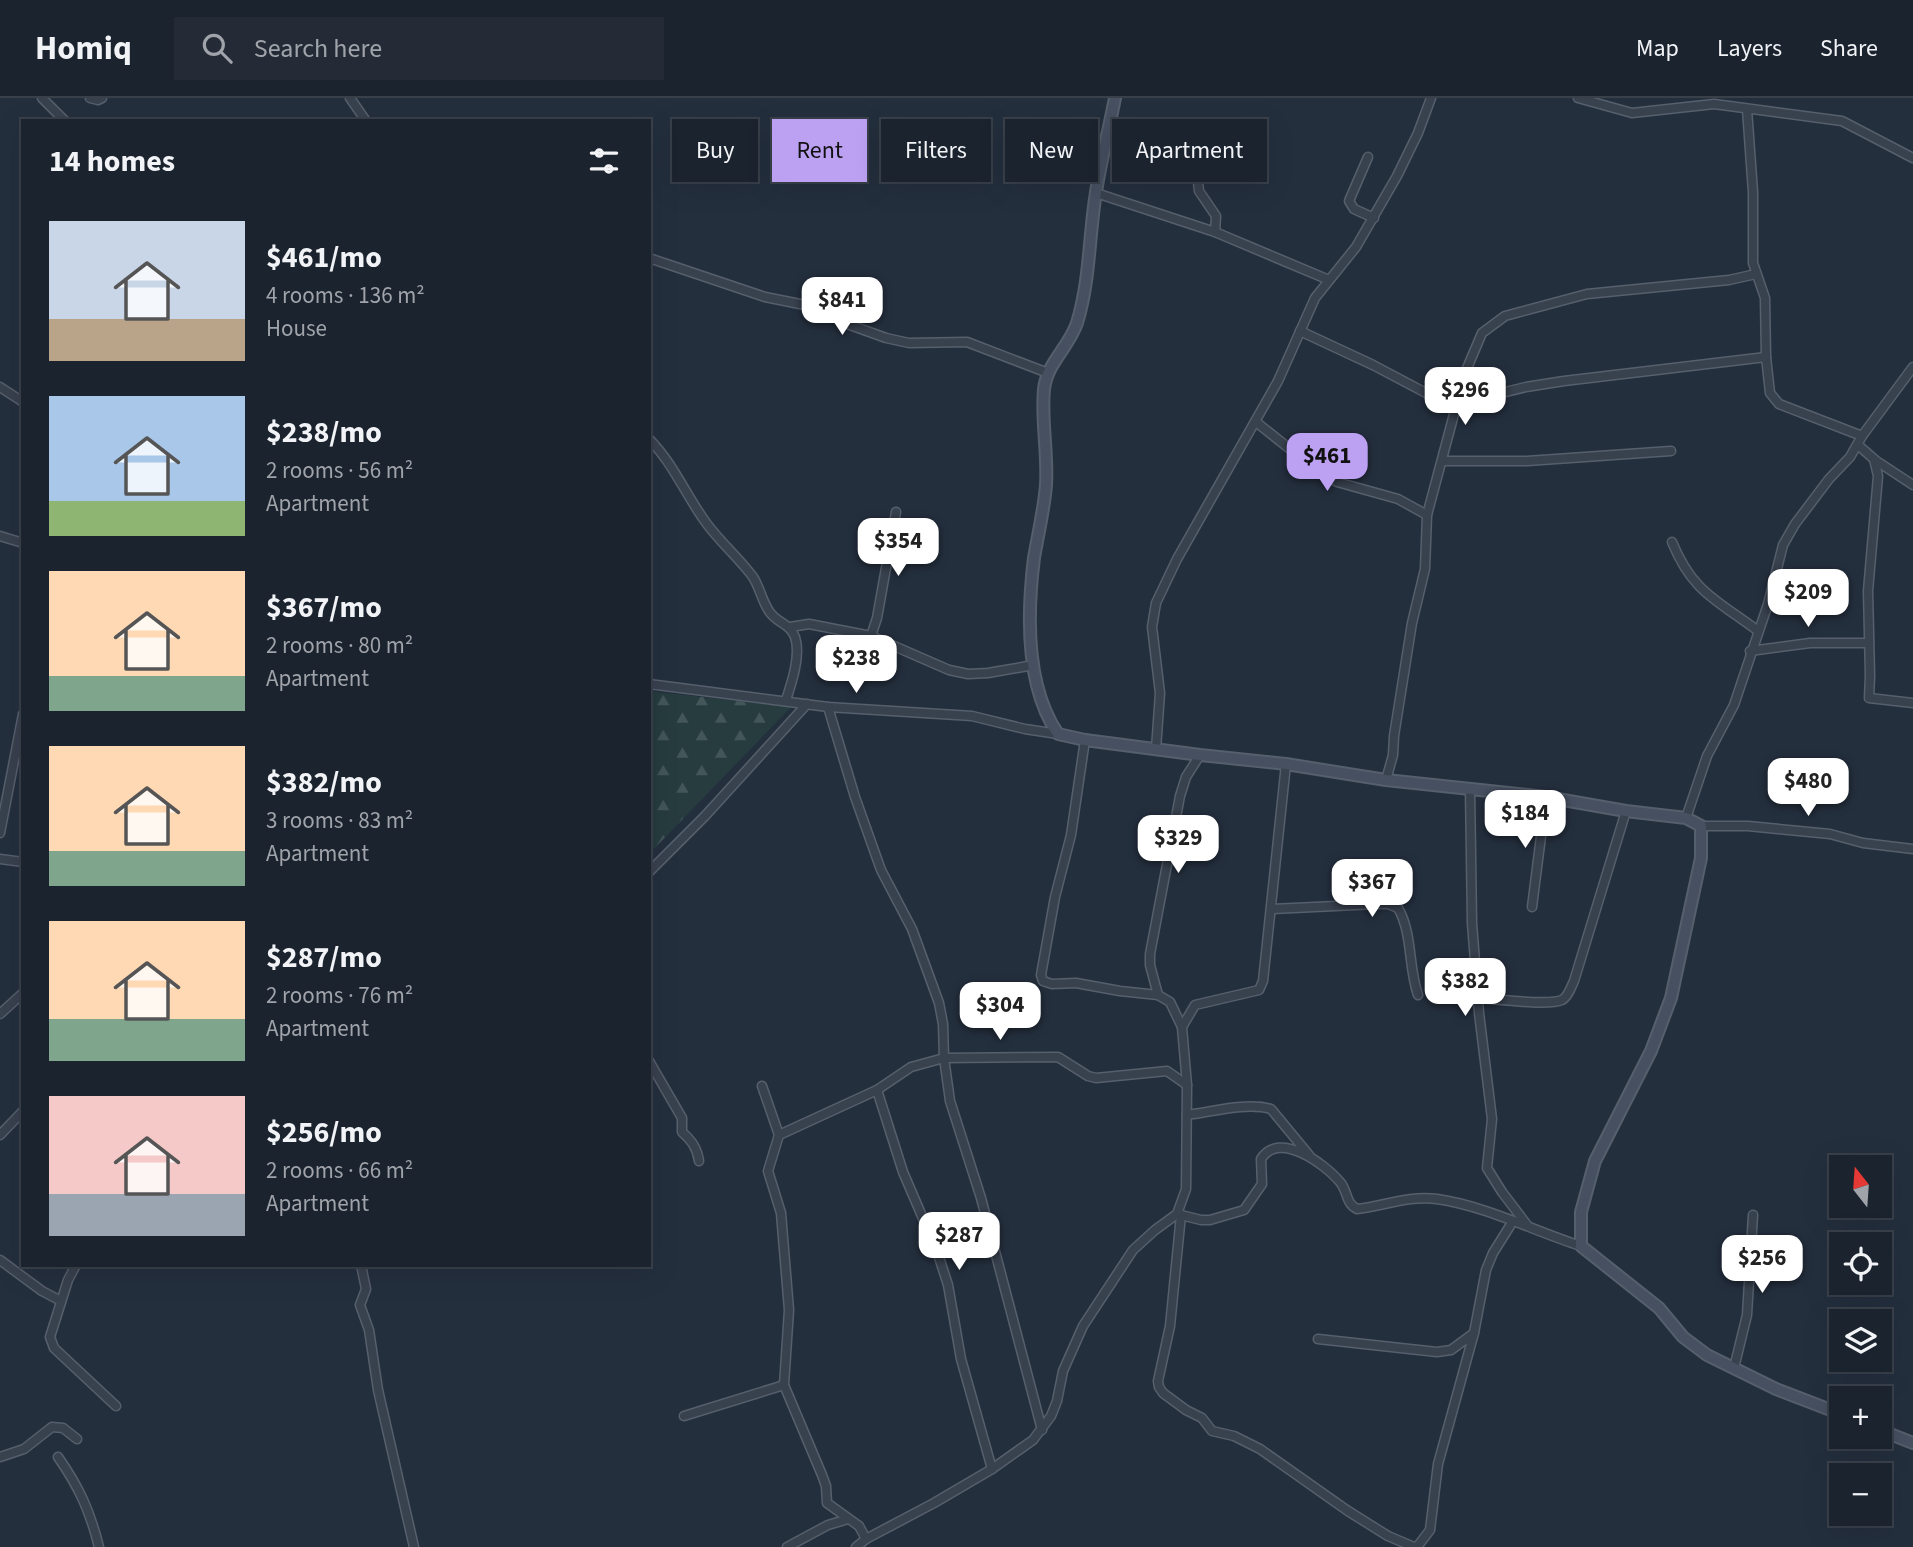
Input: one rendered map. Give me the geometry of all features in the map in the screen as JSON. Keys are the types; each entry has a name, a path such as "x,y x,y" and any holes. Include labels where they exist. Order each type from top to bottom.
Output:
{"street":[{"path":"42,98 63,119"},
{"path":"90,98 102,98"},
{"path":"350,98 365,119"},
{"path":"1058,734 1046,717 1038,695 1031,634 1034,561 1045,497 1044,390 1048,373 1076,326 1088,265 1096,192 1115,98"},
{"path":"1156,749 1160,693 1152,627 1156,603 1177,559 1256,422 1315,298 1356,247 1374,218 1418,133 1431,98"},
{"path":"1578,98 1632,113 1714,104 1842,121 1913,158"},
{"path":"1747,109 1753,192 1753,262 1765,298 1766,357 1770,393 1779,404 1862,436"},
{"path":"1108,137 1196,173 1199,191 1216,216 1215,232"},
{"path":"1368,157 1349,201 1354,209 1374,218"},
{"path":"1096,192 1215,232 1329,280"},
{"path":"651,259 765,297 815,307 850,325 886,338 909,343 967,342 1048,373"},
{"path":"1386,780 1393,755 1397,711 1412,623 1425,569 1427,515 1465,373 1482,333 1506,316 1587,294 1729,280 1756,274"},
{"path":"1300,331 1385,370 1426,393 1456,404 1564,381 1766,357"},
{"path":"1686,818 1707,756 1734,705 1776,578 1783,545 1795,524 1821,489 1850,457 1862,436 1913,367"},
{"path":"0,387 21,401"},
{"path":"1256,422 1337,482 1398,499 1427,515"},
{"path":"651,441 670,463 710,529 753,577 767,610 790,627 797,643 793,678 786,700"},
{"path":"1858,445 1913,485"},
{"path":"1442,461 1527,461 1671,451"},
{"path":"1874,459 1878,476 1868,591 1869,698 1913,703"},
{"path":"871,636 877,618 896,512"},
{"path":"0,536 21,542"},
{"path":"1672,542 1680,561 1703,592 1758,631"},
{"path":"790,627 809,624 871,636 949,670 968,674 1034,665"},
{"path":"1751,651 1810,643 1869,643"},
{"path":"651,684 828,707 972,716 1085,740 1286,764 1386,780 1546,797 1686,818 1701,826 1748,826 1830,834 1913,849"},
{"path":"651,870 705,816 807,704"},
{"path":"828,707 880,870 912,929 939,1003 950,1101 981,1198 1042,1430"},
{"path":"0,833 21,724"},
{"path":"1085,740 1071,835 1055,897 1041,975 1043,981 1052,984 1076,983 1158,995 1170,1002 1182,1027 1187,1085 1186,1189 1179,1214 1170,1326 1158,1381 1163,1393 1202,1418 1212,1431 1234,1436 1260,1448 1348,1511 1388,1536 1415,1547 1430,1531 1438,1464 1474,1333 1486,1270 1513,1221"},
{"path":"1158,995 1150,965 1150,954 1162,884 1186,776 1200,755"},
{"path":"1182,1027 1195,1005 1259,990 1263,981 1286,764"},
{"path":"1470,788 1472,923 1492,1119 1487,1168 1527,1225"},
{"path":"1532,907 1546,797"},
{"path":"1478,998 1546,1001 1561,1000 1567,996 1574,981 1626,811"},
{"path":"1581,1246 1581,1212 1595,1161 1651,1051 1671,998 1701,858 1701,826"},
{"path":"0,859 21,862"},
{"path":"1272,909 1378,904 1398,908 1410,949 1412,973 1418,995"},
{"path":"0,1014 21,995"},
{"path":"779,1135 877,1090 911,1067 944,1058 1058,1057 1088,1076 1096,1078 1167,1071 1187,1085"},
{"path":"651,1064 682,1118 682,1132 698,1151 699,1161"},
{"path":"762,1086 779,1135 768,1171 781,1213 789,1310 784,1385 822,1475 827,1503 859,1526 866,1539"},
{"path":"877,1090 903,1172 944,1274 954,1312 961,1359 992,1469"},
{"path":"1187,1115 1248,1108 1271,1109 1311,1157 1339,1180 1350,1204 1357,1209 1412,1199 1436,1199 1527,1225 1581,1246 1659,1308 1683,1337 1707,1355 1776,1389 1829,1409"},
{"path":"0,1135 21,1113"},
{"path":"856,1547 992,1469 1033,1440 1042,1430 1057,1401 1063,1371 1097,1304 1133,1250 1155,1230 1179,1214 1210,1220 1244,1210 1262,1184 1261,1159 1269,1149 1288,1148 1311,1157"},
{"path":"1734,1368 1747,1315 1753,1215"},
{"path":"0,1260 42,1291 61,1301"},
{"path":"75,1267 68,1280 50,1337 54,1348 116,1406"},
{"path":"361,1267 366,1289 360,1305 369,1330 378,1390 414,1547"},
{"path":"1318,1339 1437,1352 1451,1350 1474,1333"},
{"path":"684,1416 784,1385"},
{"path":"0,1457 24,1449 52,1427 63,1428 77,1439"},
{"path":"1892,1435 1913,1443"},
{"path":"58,1457 78,1486 92,1519 99,1547"},
{"path":"788,1547 828,1525 850,1520"}],"green space":[{"path":"651,691 791,707 651,852"}]}
